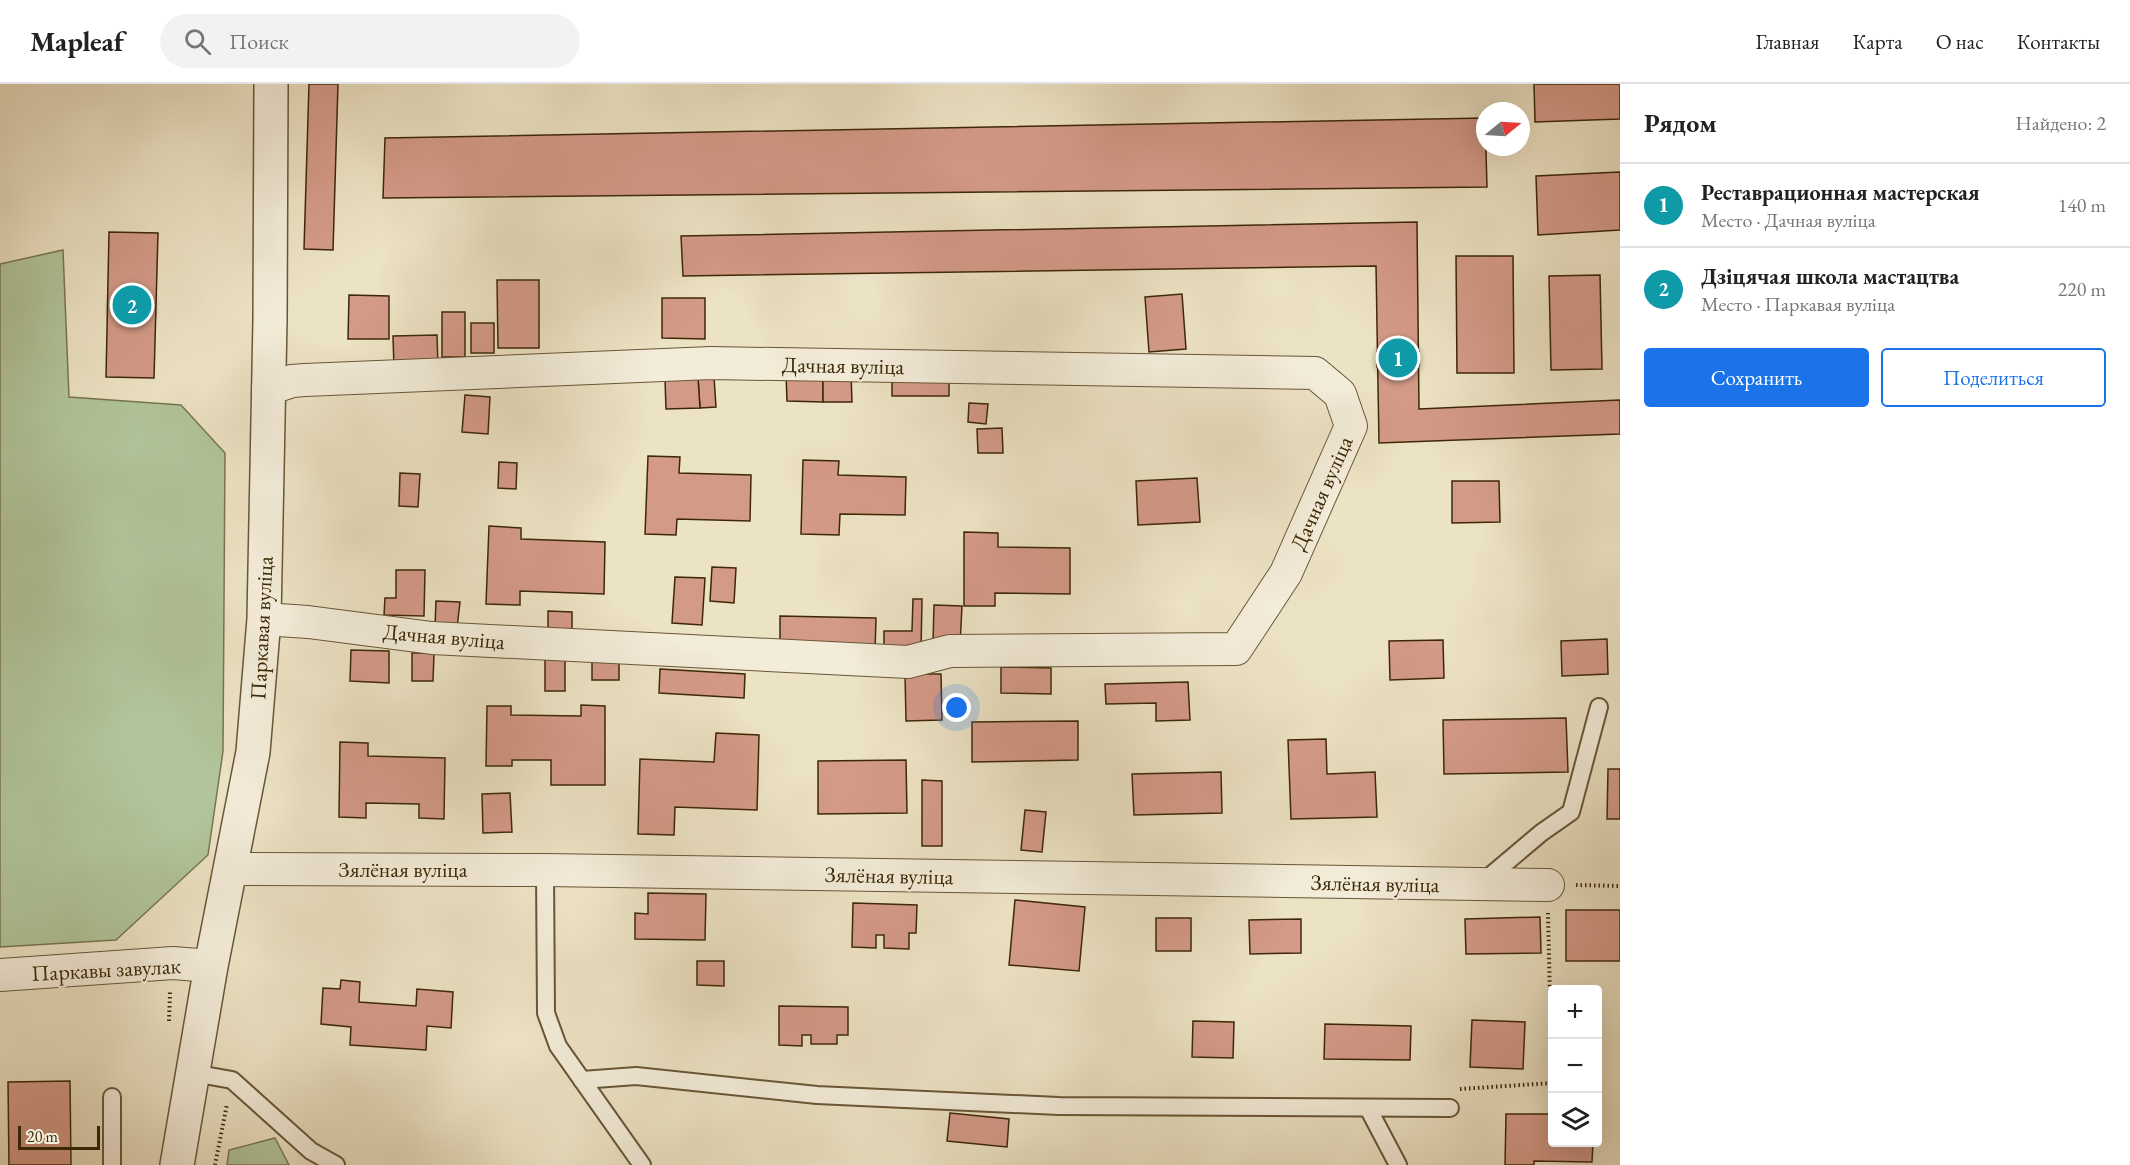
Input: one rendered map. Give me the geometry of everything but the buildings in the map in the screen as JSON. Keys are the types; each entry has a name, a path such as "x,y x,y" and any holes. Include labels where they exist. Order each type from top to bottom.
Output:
{"street":[{"name":"Паркавая вуліца","path":"177,1165 211,966 254,752 264,619 271,84"},
{"name":"Дачная вуліца","path":"264,619 308,622 432,638 908,662 950,651 1236,649 1286,573 1351,426 1340,394 1315,373 711,363 304,380 291,381 268,390"},
{"name":"Зялёная вуліца","path":"230,868 545,870 1548,885"},
{"name":"Паркавы завулак","path":"0,975 173,963 211,966"}],"lane":[{"path":"1480,884 1541,833 1571,812 1599,707"},
{"path":"545,870 546,1013 558,1046 642,1165"},
{"path":"193,1073 232,1080 312,1158 336,1165"},
{"path":"582,1080 636,1076 817,1095 1059,1106 1450,1108"},
{"path":"112,1097 112,1165"},
{"path":"1368,1108 1398,1165"}],"path":[{"path":"1450,1108 1460,1089 1552,1083 1548,885 1620,886"},
{"path":"169,1029 169,996 173,963"}],"green space":[{"path":"63,250 69,397 181,405 225,453 223,751 208,855 116,940 0,947 0,264"},
{"path":"275,1138 289,1165 227,1165 229,1150"}],"place":[{"name":"Дзіцячая школа мастацтва","path":"132,305"},
{"name":"Реставрационная мастерская","path":"1398,358"}]}
